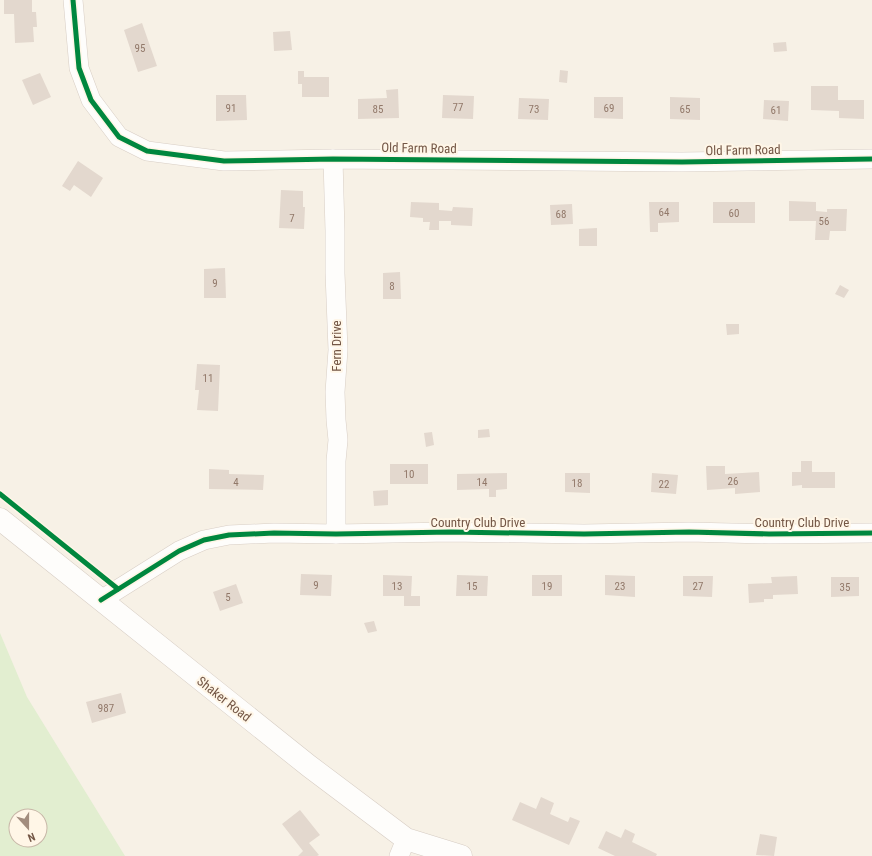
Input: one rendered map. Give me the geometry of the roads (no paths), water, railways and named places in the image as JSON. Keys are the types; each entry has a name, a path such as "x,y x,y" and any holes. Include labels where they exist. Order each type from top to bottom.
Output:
{"street":[{"name":"Old Farm Road","path":"73,0 79,68 91,100 119,136 147,151 224,161 333,158 682,162 872,159"},
{"name":"Fern Drive","path":"333,158 338,350 335,399 338,440 336,461 336,534"},
{"name":"Shaker Road","path":"0,519 309,766 402,847 461,856"},
{"name":"Country Club Drive","path":"101,600 179,551 204,540 229,535 274,533 336,534 451,532 584,534 689,532 770,534 872,532"}]}
